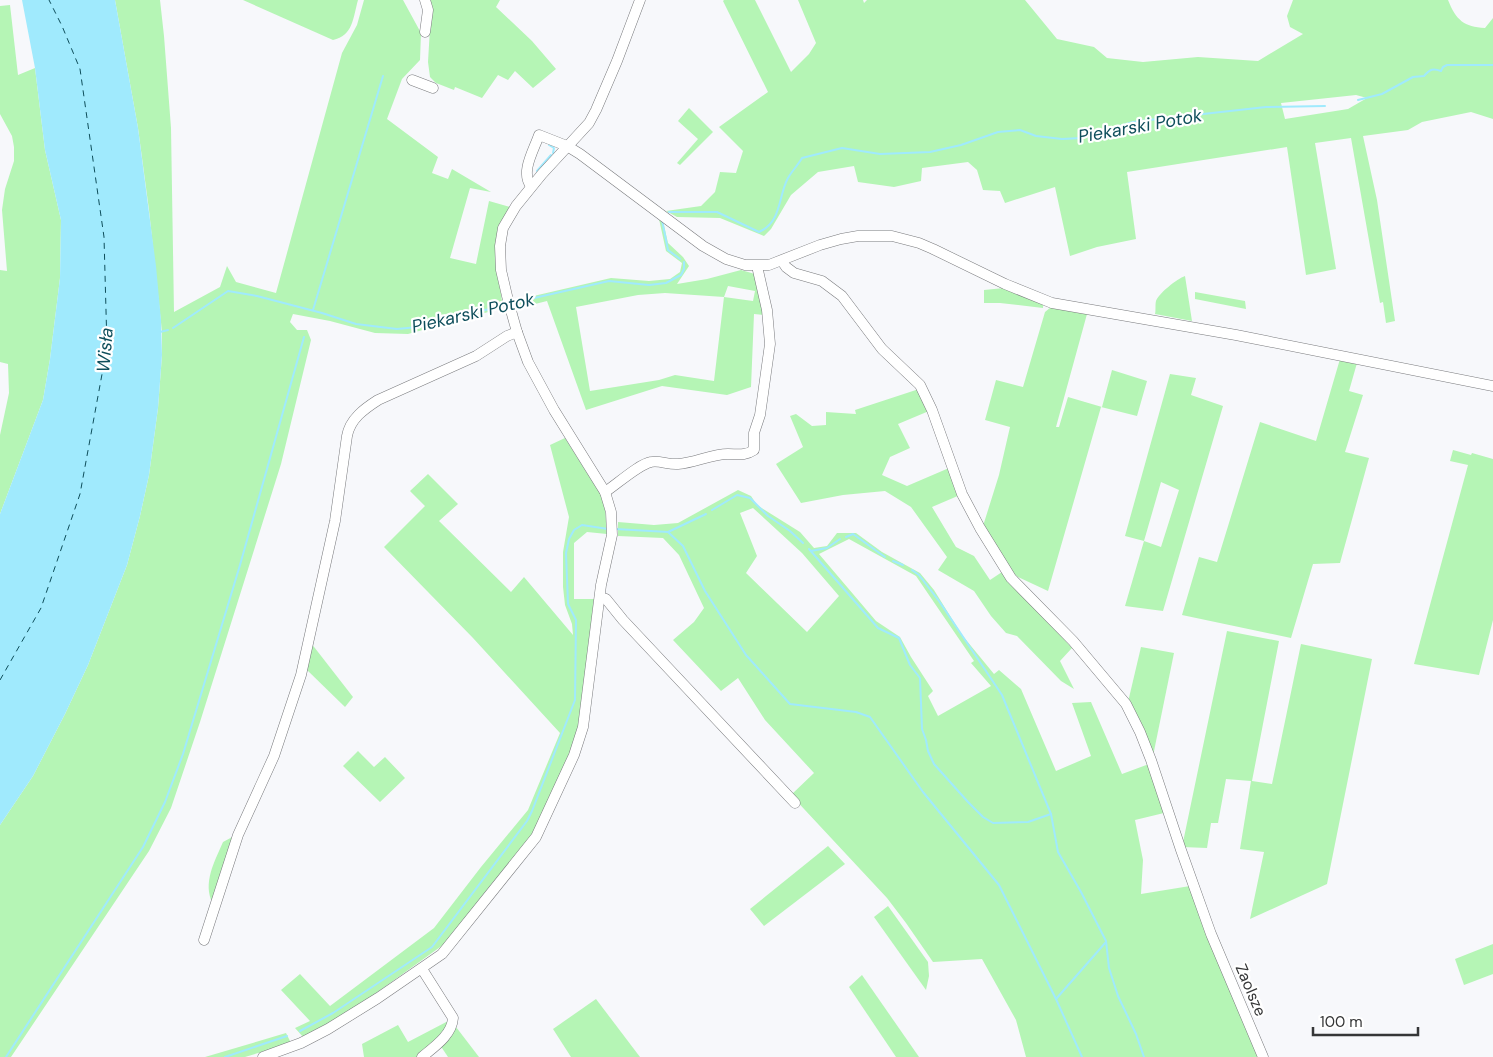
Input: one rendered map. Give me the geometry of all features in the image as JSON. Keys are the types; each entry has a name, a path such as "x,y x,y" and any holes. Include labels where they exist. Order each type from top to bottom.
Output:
{"street":[{"path":"425,0 428,10 425,32"},
{"path":"263,1057 301,1043 328,1029 442,954 536,837 574,755 584,727 600,597 612,535 610,502 606,492 545,395 528,362 509,305 500,262 501,238 508,217 531,186 588,123 598,105 640,0"},
{"path":"412,80 433,88"},
{"path":"531,186 526,173 539,136 567,146 580,154 703,246 720,256 745,266 769,265 841,239 858,236 892,236 919,243 1005,284 1052,303 1248,337 1493,386"},
{"name":"Zaolsze","path":"782,261 794,273 822,281 842,296 882,349 920,385 932,410 962,494 980,528 1011,578 1073,640 1126,704 1151,760 1211,934 1263,1057"},
{"path":"606,492 648,462 683,464 725,454 744,454 754,450 754,433 760,415 770,344 767,310 756,266"},
{"path":"204,940 238,835 274,756 301,675 335,521 350,425 363,410 378,400 476,356 507,336 517,332"},
{"path":"600,597 606,599 623,620 795,803"},
{"path":"422,968 453,1018 450,1030 442,1040 422,1057"}],"green space":[{"path":"115,0 160,0 171,128 174,312 220,287 227,266 236,282 276,293 342,53 357,25 364,0 403,0 421,33 420,60 402,79 387,119 438,157 432,173 448,179 452,169 491,192 470,188 450,258 476,264 489,201 510,207 496,259 503,308 408,334 375,333 330,321 293,314 290,322 297,330 307,330 311,340 281,464 171,808 149,851 11,1057 0,1057 0,825 33,776 65,714 88,665 127,565 149,475 158,408 162,332 138,128"},
{"path":"243,0 358,0 353,20 345,35 333,40"},
{"path":"427,0 500,0 496,7 532,41 556,69 533,88 515,71 508,80 498,75 482,98 455,87 454,90 436,83 430,77 428,62 431,11"},
{"path":"755,0 791,72 809,54 816,43 798,0 863,0 864,3 867,0 1025,0 1057,39 1094,47 1107,58 1143,62 1198,57 1258,61 1303,34 1290,27 1287,16 1293,0 1448,0 1454,13 1471,26 1485,28 1493,18 1493,119 1471,112 1422,122 1408,130 1363,136 1377,200 1395,321 1386,323 1383,302 1380,303 1351,138 1315,143 1336,269 1306,275 1287,147 1127,172 1136,239 1097,247 1070,256 1055,187 1005,203 1000,191 983,190 977,170 968,162 922,168 921,181 894,187 858,182 854,166 818,172 791,195 771,229 764,236 720,218 677,217 666,211 701,206 715,192 720,172 736,173 743,151 719,127 768,92 723,1","holes":["1356,95 1367,98 1348,109 1285,119 1281,103"]},
{"path":"10,5 18,75 35,68 45,150 61,220 60,278 43,400 0,514 0,435 9,393 8,364 0,362 0,270 7,271 2,210 5,189 14,161 14,147 12,136 0,114 0,6"},
{"path":"689,108 713,132 680,165 677,163 698,139 678,121"},
{"path":"659,219 663,221 668,243 683,257 689,266 677,284 707,279 741,270 755,274 765,315 754,314 751,387 727,395 662,386 586,410 547,301 515,309 512,301 611,278 649,281 670,279 680,272 682,263 666,251","holes":["728,286 755,291 753,301 724,297","665,293 724,297 714,381 675,375 659,380 590,391 576,307 638,295"]},
{"path":"1185,276 1192,321 1155,314 1156,303 1161,294"},
{"path":"1004,288 1043,304 1043,308 984,303 984,290"},
{"path":"1195,292 1245,301 1246,309 1195,299"},
{"path":"1051,307 1087,314 1056,427 1059,427 1068,397 1102,407 1112,370 1147,381 1137,416 1101,407 1048,591 1018,577 1011,571 983,526 999,475 1010,427 985,420 996,380 1023,387 1045,312"},
{"path":"1340,359 1357,363 1349,391 1363,395 1345,452 1369,458 1340,563 1313,564 1291,638 1182,615 1199,557 1217,562 1260,422 1316,441"},
{"path":"1170,374 1196,378 1191,395 1223,406 1163,611 1125,606 1144,541 1125,536","holes":["1161,482 1179,490 1161,547 1144,541"]},
{"path":"919,389 929,411 898,424 910,448 890,457 882,475 907,486 949,468 960,495 932,507 956,547 974,556 990,580 1002,572 1072,648 1060,661 1074,689 1061,681 1017,636 1006,633 991,616 974,591 938,570 947,557 911,507 885,491 843,495 801,503 776,464 803,447 790,416 796,414 812,426 826,425 826,412 856,414 855,410"},
{"path":"565,438 601,495 605,509 607,534 587,532 574,543 574,599 594,599 579,729 557,787 530,838 496,882 493,882 479,900 481,901 443,945 337,1021 304,1038 295,1028 310,1021 281,990 300,974 330,1006 434,928 528,810 560,733 473,638 384,547 425,506 410,491 428,474 458,504 439,521 511,592 524,577 573,635 572,624 565,605 563,587 563,552 569,517 550,445"},
{"path":"1453,450 1493,459 1493,620 1479,675 1414,664 1468,465 1450,461"},
{"path":"738,490 751,496 757,505 800,532 814,548 827,546 837,533 856,533 882,552 920,573 934,590 962,635 994,674 999,670 1021,689 1056,771 1091,756 1072,703 1091,702 1122,774 1149,764 1164,813 1135,820 1143,860 1141,894 1190,886 1259,1057 1026,1057 1016,1020 982,959 933,962 887,898 791,795 814,773 765,720 738,678 721,691 673,640 694,622 704,608 679,555 663,538 618,536 618,522 654,525 678,523","holes":["753,508 802,553 839,596 807,632 746,573 757,556 740,513","849,539 916,576 974,661 971,663 991,686 938,716 928,696 933,691 900,637 876,621 819,554"]},
{"path":"1227,631 1279,641 1252,781 1272,784 1301,644 1372,659 1327,884 1250,919 1264,852 1240,849 1251,781 1226,779 1218,823 1211,823 1207,848 1182,847"},
{"path":"311,643 353,697 345,707 306,669"},
{"path":"1141,647 1174,653 1153,756 1128,702"},
{"path":"358,751 374,767 385,757 405,778 380,802 343,766"},
{"path":"236,835 213,904 210,896 209,880 213,864 223,842"},
{"path":"828,846 845,864 764,926 750,909"},
{"path":"888,906 928,962 929,976 926,990 874,917"},
{"path":"1493,944 1493,974 1464,985 1455,959"},
{"path":"862,975 919,1057 896,1057 849,987"},
{"path":"596,999 640,1057 571,1057 553,1029"},
{"path":"452,1019 449,1028 418,1057 364,1057 362,1044 398,1025 408,1042"},
{"path":"456,1027 479,1057 448,1057 440,1045"},
{"path":"286,1033 291,1043 245,1057 205,1057"}],"water":[{"name":"Wisła","path":"22,0 115,0 138,128 156,266 162,355 158,408 149,475 127,565 88,665 65,714 33,776 0,825 0,514 43,400 60,278 61,220 45,150 35,68"}],"waterway":[{"name":"Piekarski Potok","path":"1358,100 1382,94 1413,77 1424,76 1432,70 1441,71 1447,65 1493,65"},
{"path":"313,310 383,76"},
{"name":"Piekarski Potok","path":"669,212 717,212 759,232 772,222 788,178 802,158 842,148 880,154 930,152 961,145 998,132 1020,130 1036,136 1062,139 1081,138 1133,122 1266,107 1325,106"},
{"path":"549,145 554,148 553,153"},
{"path":"537,171 551,155"},
{"name":"Piekarski Potok","path":"662,220 668,250 680,259"},
{"name":"Piekarski Potok","path":"512,303 609,281 649,285 666,283 681,275 684,269 684,262"},
{"name":"Piekarski Potok","path":"173,328 228,291 257,296 356,324 397,329 418,327 505,305"},
{"name":"Piekarski Potok","path":"160,332 168,330"},
{"path":"6,1057 143,847 165,802 183,754 240,565 304,337"},
{"path":"712,510 737,495 750,498 768,516 790,531 803,543"},
{"path":"615,529 668,532 706,514"},
{"path":"300,1031 333,1013 432,947 527,821 575,700 576,620 568,604 566,553 569,539 574,530 582,525 608,529"},
{"path":"668,532 683,546 705,591 746,655 790,704 856,712 870,717 923,792 999,885 1056,999 1082,1057"},
{"path":"846,537 853,534 885,557"},
{"path":"811,551 827,548 840,539"},
{"path":"809,549 878,628 899,638 910,665 920,678 922,729 928,751 934,764 968,802 983,817 993,823 1028,822 1051,814"},
{"path":"893,561 903,565"},
{"path":"912,570 919,575 939,601 1002,695 1051,814 1058,852 1106,941 1109,968 1118,996 1136,1034 1144,1057"},
{"path":"1056,999 1106,942"},
{"path":"225,1057 287,1036"}],"ferry route":[{"path":"0,680 41,608 80,494 107,347 104,237 80,69 49,0"}]}
